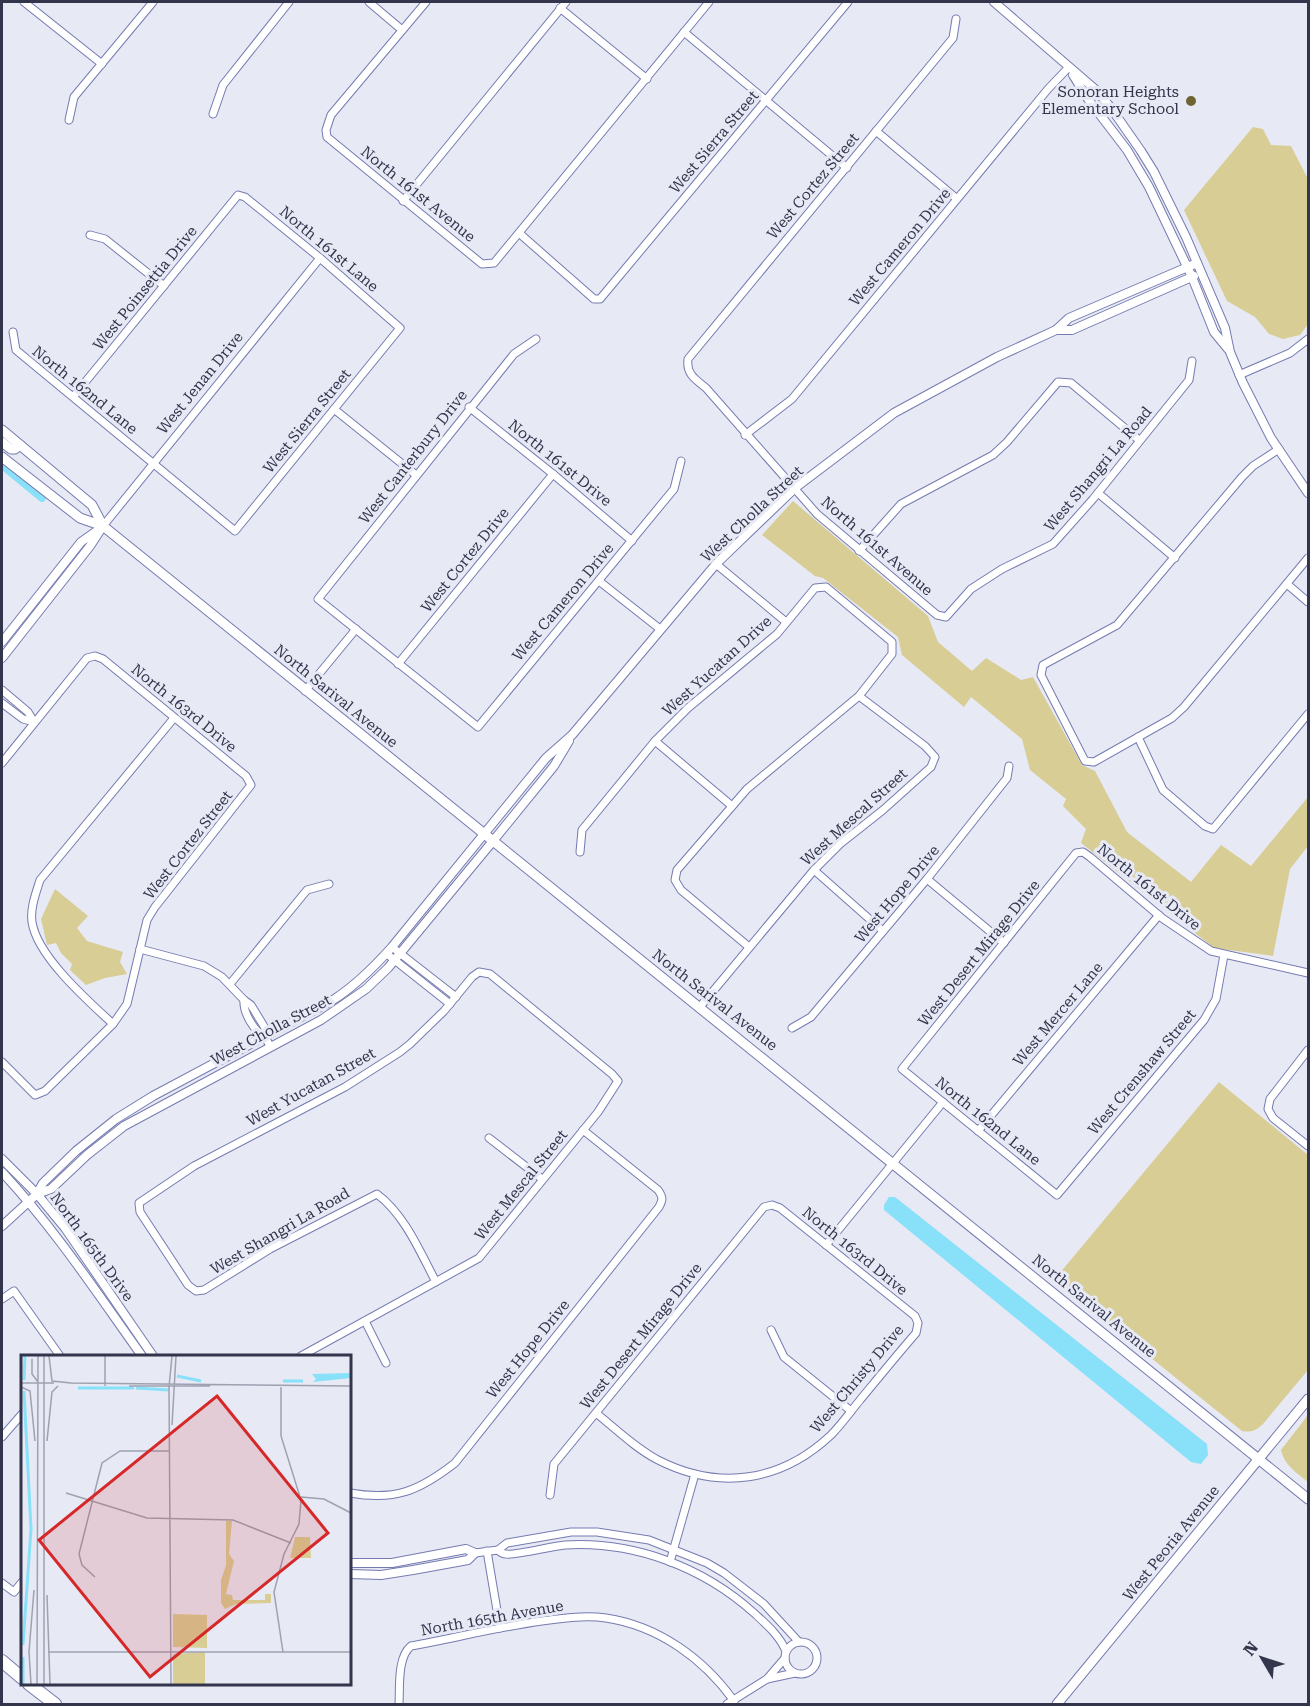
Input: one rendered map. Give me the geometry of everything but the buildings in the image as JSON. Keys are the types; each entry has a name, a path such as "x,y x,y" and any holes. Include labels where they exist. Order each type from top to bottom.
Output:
{"highway":[{"path":"2,1661 21,1677"},
{"path":"31,1685 55,1704"}],"main road":[{"name":"North Sarival Avenue","path":"2,430 92,505 103,526"},
{"path":"2,442 11,450 20,445"},
{"name":"North Sarival Avenue","path":"2,457 80,518 103,526 1308,1499"},
{"name":"West Peoria Avenue","path":"1057,1704 1308,1399"}],"street":[{"path":"24,2 102,64"},
{"path":"69,120 74,97 153,2"},
{"path":"369,2 402,30 426,2"},
{"path":"403,201 566,2"},
{"path":"519,233 709,2"},
{"name":"West Sierra Street","path":"519,233 594,299 600,299 848,2"},
{"path":"994,2 1096,90 1140,151 1174,211 1197,263 1225,328 1230,352 1239,375 1279,449 1308,493"},
{"path":"213,114 223,85 285,3"},
{"path":"560,8 646,78"},
{"name":"West Cortez Street","path":"687,368 688,359 953,38 956,19"},
{"name":"North 161st Avenue","path":"402,30 332,115 326,130 327,137 482,264 494,263 519,233"},
{"path":"684,32 847,168"},
{"path":"1068,68 1133,159 1165,218 1214,332 1230,352"},
{"name":"West Cameron Drive","path":"746,435 792,399 1048,89 1068,68"},
{"path":"876,131 957,199"},
{"name":"North 161st Lane","path":"238,195 245,197 320,258 400,328"},
{"name":"West Poinsettia Drive","path":"73,397 238,195"},
{"path":"90,235 105,239 164,286"},
{"name":"West Jenan Drive","path":"2,658 153,463 320,258"},
{"name":"West Cholla Street","path":"37,1194 43,1183 68,1159 116,1119 153,1096 345,993 389,950 546,758 572,735 716,564 795,488 894,413 997,357 1056,330 1069,318 1197,263"},
{"name":"West Cholla Street","path":"1056,330 1072,330 1201,273"},
{"name":"West Sierra Street","path":"235,531 400,328"},
{"name":"North 162nd Lane","path":"13,332 16,350 235,531"},
{"name":"West Canterbury Drive","path":"356,629 318,598 514,354 536,339"},
{"path":"1239,375 1290,353 1308,339"},
{"name":"West Shangri La Road","path":"946,617 972,589 1002,569 1053,544 1098,493 1189,380 1192,361"},
{"name":"North 161st Avenue","path":"687,368 817,514 937,615 946,617"},
{"path":"859,551 901,504 993,455 1007,442 1058,382 1071,383 1139,440"},
{"name":"North 161st Drive","path":"470,407 632,540"},
{"path":"334,409 416,475"},
{"path":"1279,449 1253,466 1242,477 1118,624 1043,665 1041,675 1085,761 1094,762 1172,718 1184,707 1308,558"},
{"name":"West Cameron Drive","path":"398,664 477,727 674,489 681,461"},
{"name":"West Cortez Drive","path":"398,664 553,474"},
{"path":"1098,493 1175,558"},
{"name":"West Jenan Drive","path":"2,642 81,542 103,526"},
{"path":"716,564 786,622"},
{"path":"599,581 660,629"},
{"path":"1287,585 1308,602"},
{"name":"West Yucatan Drive","path":"580,852 582,830 655,741 688,708 777,634 815,588 826,587 892,642 892,654 859,696"},
{"path":"305,691 356,629 398,664"},
{"name":"North 163rd Drive","path":"34,722 87,658 95,656 103,659 246,776 251,785"},
{"path":"2,690 28,711 34,722"},
{"path":"749,947 681,890 675,880 677,870 747,789 859,696"},
{"name":"West Mescal Street","path":"699,1008 814,870 840,844 883,810 931,767 934,758 925,746 859,696"},
{"path":"2,703 23,720 34,722"},
{"path":"1138,737 1163,790 1205,826 1213,829 1308,714"},
{"path":"113,1024 44,953 32,921 33,904 40,880 174,718"},
{"path":"2,763 34,722"},
{"name":"West Cholla Street","path":"2,1226 28,1200 51,1189 87,1155 124,1126 321,1020 347,1004 379,978 554,766 572,735"},
{"path":"655,741 732,806"},
{"name":"West Hope Drive","path":"792,1028 811,1017 927,879 1008,778 1009,766"},
{"name":"West Cortez Street","path":"2,1062 34,1095 45,1091 113,1024 128,1004 147,920 251,785"},
{"name":"North 161st Drive","path":"1076,853 1083,852 1090,857 1159,915 1196,943 1211,951 1308,973"},
{"name":"West Desert Mirage Drive","path":"902,1069 1076,853"},
{"path":"814,870 883,931"},
{"path":"927,879 1004,943"},
{"path":"230,984 308,890 329,884"},
{"name":"West Mercer Lane","path":"978,1131 1159,915"},
{"path":"140,949 204,966 230,984 244,1000 243,1008 258,1033 265,1037 270,1046"},
{"path":"389,950 456,997"},
{"name":"West Crenshaw Street","path":"1057,1195 1204,1020 1216,999 1224,954"},
{"path":"397,956 450,1004"},
{"name":"West Yucatan Street","path":"196,1291 188,1285 140,1212 139,1203 194,1166 345,1087 410,1044 479,972 490,974 618,1081"},
{"path":"1308,1050 1294,1071 1270,1099 1268,1109 1273,1118 1308,1146"},
{"name":"North 162nd Lane","path":"902,1069 1057,1195"},
{"name":"West Mescal Street","path":"303,1355 479,1258 583,1130 618,1081"},
{"path":"826,1245 943,1102"},
{"name":"West Hope Drive","path":"351,1493 368,1496 398,1495 430,1482 455,1463 662,1201 662,1195 658,1190 583,1130"},
{"path":"489,1138 542,1179"},
{"name":"North 165th Drive","path":"2,1159 37,1194 88,1260 152,1355"},
{"name":"North 165th Drive","path":"2,1172 68,1249 141,1355"},
{"name":"West Shangri La Road","path":"196,1291 204,1290 270,1249 377,1194 394,1211 436,1282"},
{"name":"North 163rd Drive","path":"772,1205 780,1208 915,1316 918,1323"},
{"name":"West Desert Mirage Drive","path":"549,1495 554,1464 765,1207 772,1205"},
{"path":"2,1299 14,1291 59,1355"},
{"path":"365,1321 386,1363"},
{"name":"West Christy Drive","path":"596,1413 637,1446 656,1459 676,1468 695,1474 730,1479 759,1476 786,1466 818,1446 832,1434 916,1333 918,1323"},
{"path":"771,1330 784,1357 851,1411"},
{"path":"2,1437 21,1415"},
{"path":"670,1562 695,1474"},
{"path":"351,1563 392,1563 466,1549 475,1553 498,1550 507,1543 554,1534 597,1532 639,1538 707,1563 764,1604 799,1642"},
{"path":"498,1550 506,1555 563,1545 588,1545 639,1551 670,1562 705,1577 741,1601 781,1640 787,1666 795,1673"},
{"path":"487,1551 500,1628"},
{"path":"351,1574 381,1575 413,1570 468,1560 475,1553"},
{"path":"2,1583 14,1592 21,1583"},
{"name":"North 165th Avenue","path":"399,1704 402,1660 406,1649 411,1646 500,1628 575,1617 607,1618 665,1638 686,1650 720,1682 730,1703"},
{"path":"730,1703 767,1679 805,1673 814,1667 816,1662 813,1647 799,1642 794,1643 767,1679"}],"shaded area":[{"path":"1253,127 1263,129 1271,145 1291,146 1308,179 1308,324 1300,335 1283,339 1269,334 1255,317 1227,301 1184,210"},
{"path":"793,501 928,616 938,642 972,671 986,658 1021,680 1033,677 1082,765 1095,771 1127,832 1191,882 1221,845 1251,866 1308,797 1308,846 1290,869 1273,956 1214,948 1081,843 1086,829 1063,806 1066,799 1030,770 1022,739 971,697 964,707 902,655 898,637 823,578 815,576 762,535"},
{"path":"55,889 88,916 77,928 87,941 123,952 120,962 127,974 105,978 86,985 70,970 72,964 61,953 56,943 47,945 41,919"},
{"path":"1219,1082 1308,1155 1308,1370 1263,1424 1249,1432 1242,1431 1054,1280"},
{"path":"1308,1415 1308,1482 1288,1464 1281,1450"}],"water":[{"path":"889,1197 895,1197 1207,1444 1208,1455 1201,1464 1191,1462 884,1210"}],"waterway":[{"path":"2,465 42,498"}],"place":[{"name":"Sonoran Heights Elementary School","path":"1191,101"}]}
